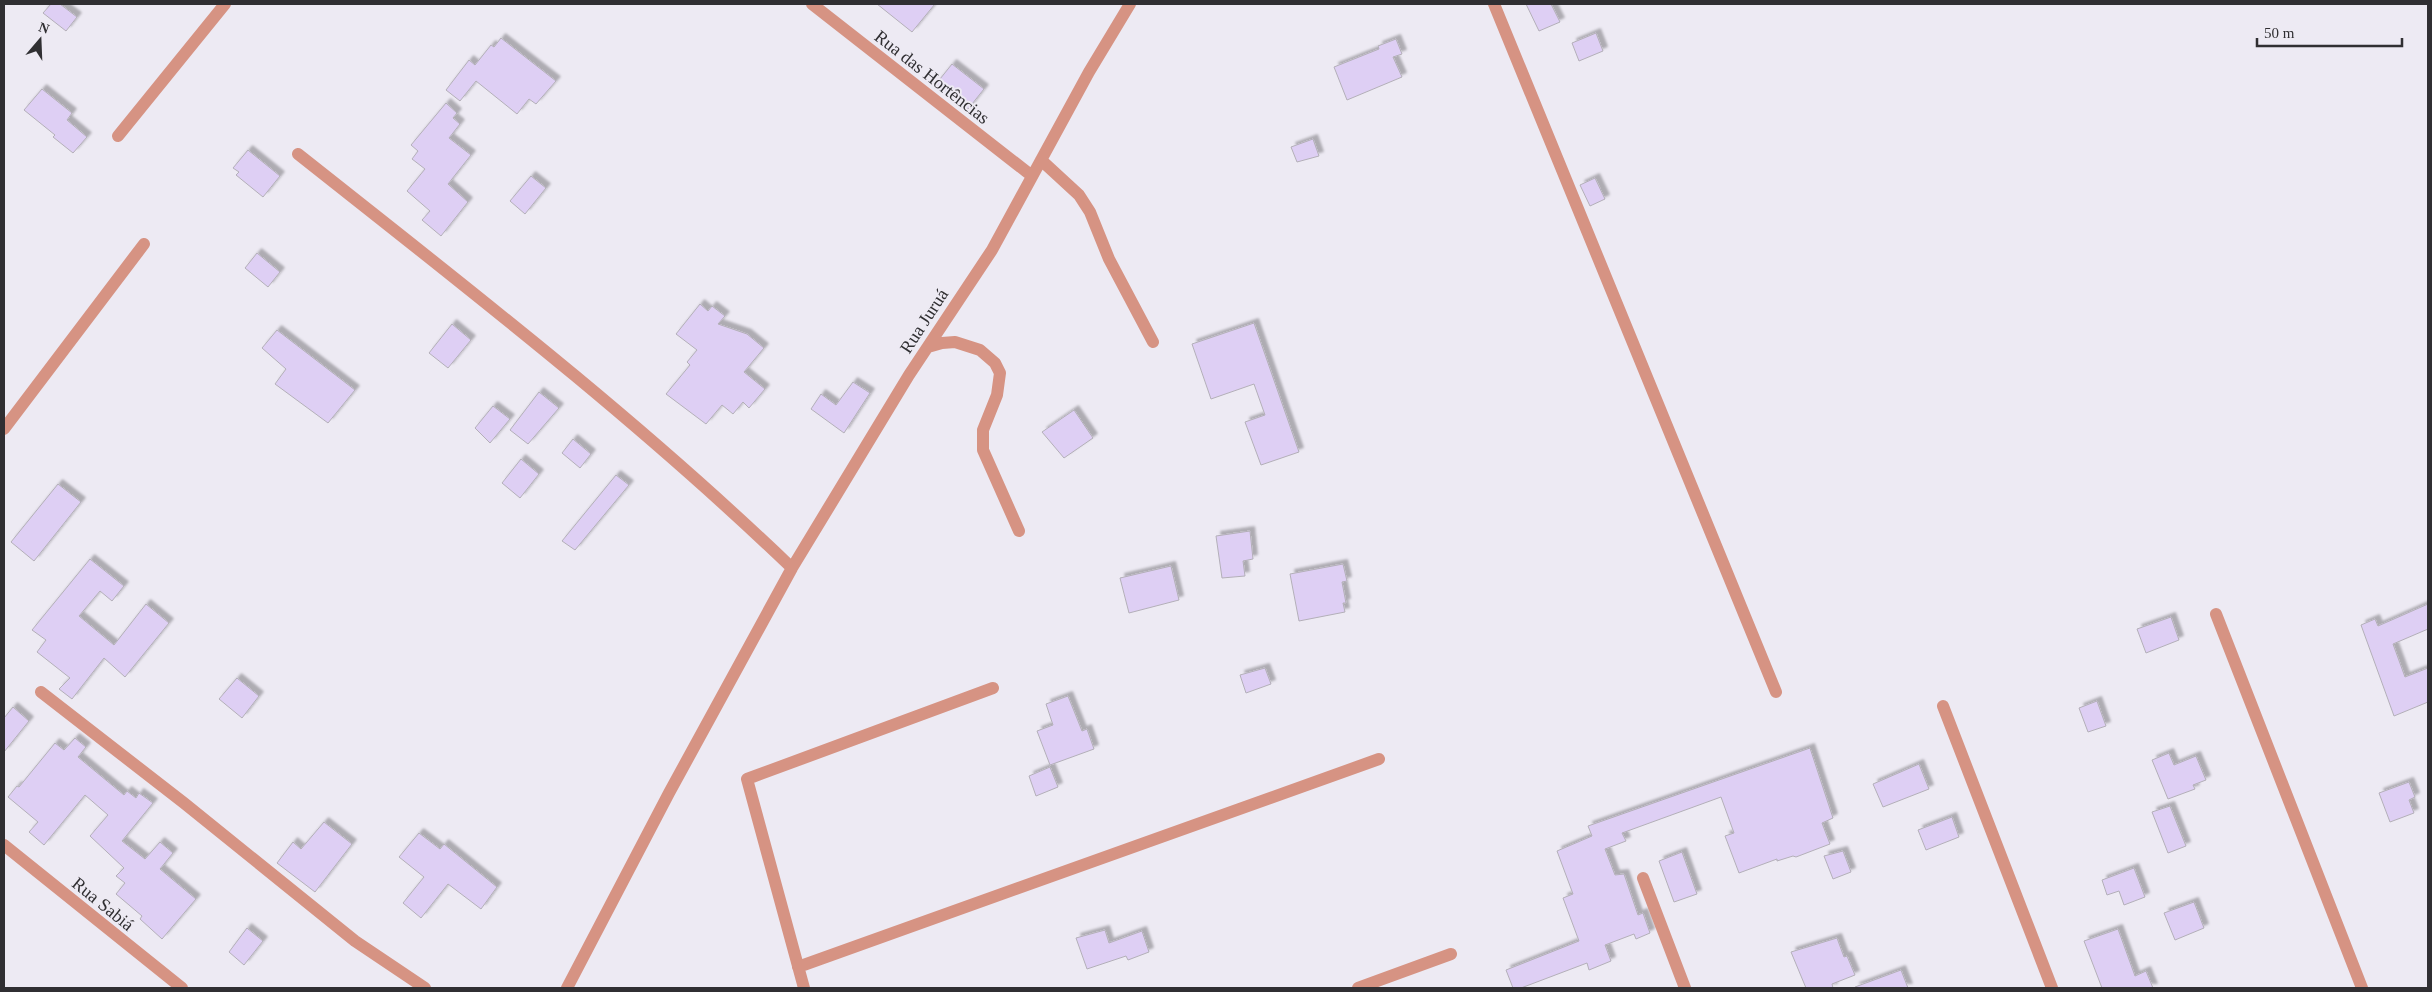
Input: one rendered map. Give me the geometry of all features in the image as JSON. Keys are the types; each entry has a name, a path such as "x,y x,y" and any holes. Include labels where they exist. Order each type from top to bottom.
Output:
{"street":[{"path":"118,136 224,4"},
{"name":"Rua das Hortências","path":"812,4 1032,176"},
{"name":"Rua Juruá","path":"567,988 669,793 792,568 928,348 992,250 1089,72 1130,4"},
{"path":"1494,4 1776,692"},
{"path":"298,154 545,352 732,510 792,568"},
{"path":"1041,160 1080,195 1109,259 1153,342"},
{"path":"4,430 144,244"},
{"path":"928,348 942,343 955,342 980,350 995,363 1000,373 997,395 983,430 983,444 1019,532"},
{"path":"2216,614 2362,988"},
{"path":"804,988 747,779 993,688"},
{"path":"41,692 177,797 355,941 424,988"},
{"path":"1943,706 2052,988"},
{"path":"798,967 1379,759"},
{"name":"Rua Sabiá","path":"4,845 182,988"},
{"path":"1643,878 1685,988"},
{"path":"1358,988 1451,954"}],"building":[{"path":"51,4 60,4 77,17 66,31 43,13"},
{"path":"877,4 935,4 912,32"},
{"path":"1526,4 1551,4 1560,22 1539,31"},
{"path":"1596,33 1603,51 1579,61 1572,43"},
{"path":"501,38 556,81 536,104 529,99 517,114 476,81 460,101 446,90 469,60 475,65 491,45 494,47"},
{"path":"1396,39 1402,54 1393,57 1402,77 1347,100 1334,67 1379,49 1378,46"},
{"path":"952,64 984,89 968,109 936,84"},
{"path":"42,89 72,113 67,120 87,137 73,153 53,137 55,135 24,110"},
{"path":"446,103 457,113 453,118 460,124 449,138 471,155 448,184 468,202 441,236 422,220 430,211 407,191 425,169 412,159 418,151 411,145"},
{"path":"1313,139 1319,156 1297,162 1291,147"},
{"path":"248,150 280,176 263,197 236,175 239,172 233,168"},
{"path":"531,176 546,188 525,214 510,201"},
{"path":"1595,178 1605,199 1590,206 1580,185"},
{"path":"257,253 280,272 268,287 245,268"},
{"path":"700,304 708,311 712,306 725,316 718,324 747,334 764,348 744,372 765,389 749,408 743,402 733,414 722,405 706,424 666,394 690,365 687,362 697,350 676,334"},
{"path":"1254,323 1299,452 1261,465 1245,422 1265,415 1254,384 1211,399 1192,344"},
{"path":"452,324 471,340 448,368 429,353"},
{"path":"277,330 355,390 328,423 275,384 286,369 262,348"},
{"path":"853,382 870,393 844,433 811,409 821,394 836,405"},
{"path":"539,392 559,408 528,444 510,430"},
{"path":"493,406 510,419 490,443 475,428"},
{"path":"1074,410 1093,438 1064,458 1042,432"},
{"path":"573,439 591,454 580,468 562,453"},
{"path":"521,459 539,474 520,498 502,483"},
{"path":"616,475 629,485 575,550 562,541"},
{"path":"58,484 81,502 34,561 11,542"},
{"path":"1250,531 1253,559 1243,561 1245,576 1222,578 1216,536"},
{"path":"90,559 124,586 112,601 100,591 79,616 114,645 146,604 169,623 125,677 104,658 72,699 59,689 70,678 37,652 46,640 32,630"},
{"path":"1343,564 1347,581 1342,582 1346,603 1343,603 1345,612 1299,621 1290,574"},
{"path":"1171,566 1179,600 1129,613 1120,578"},
{"path":"2428,604 2428,629 2393,644 2405,677 2428,668 2428,702 2394,716 2361,625 2375,619 2378,626"},
{"path":"2171,617 2179,640 2146,653 2137,629"},
{"path":"1265,668 1271,684 1246,693 1240,675"},
{"path":"237,678 259,696 242,718 219,699"},
{"path":"1068,696 1082,731 1087,729 1094,749 1050,765 1037,731 1053,725 1046,704"},
{"path":"2097,701 2106,726 2088,732 2079,708"},
{"path":"13,707 29,721 4,752 4,718"},
{"path":"75,738 86,747 78,757 124,795 127,791 136,798 139,793 153,803 122,841 145,859 160,842 173,853 160,869 196,899 162,939 140,919 142,916 116,894 125,883 116,876 124,868 90,836 108,815 85,795 44,845 29,832 38,822 8,797 17,786 19,787 55,743 64,750"},
{"path":"1810,748 1833,818 1822,823 1830,844 1796,857 1793,856 1777,861 1777,859 1739,873 1725,836 1734,833 1721,797 1622,833 1626,841 1605,849 1615,875 1624,874 1638,915 1643,913 1650,933 1636,939 1634,934 1605,945 1611,961 1589,970 1587,963 1521,988 1513,988 1506,970 1579,941 1563,898 1573,894 1557,851 1592,836 1588,826"},
{"path":"2169,753 2174,765 2196,756 2206,780 2193,785 2195,789 2168,799 2152,760"},
{"path":"1919,764 1929,789 1883,807 1873,784"},
{"path":"1050,767 1058,787 1036,796 1029,776"},
{"path":"2409,782 2415,797 2409,800 2414,813 2390,822 2379,793"},
{"path":"2170,806 2186,846 2168,853 2152,812"},
{"path":"1952,817 1959,837 1926,850 1918,830"},
{"path":"324,822 352,844 315,892 277,863 293,842 301,849"},
{"path":"419,833 440,849 444,844 497,887 481,909 448,884 421,918 403,903 424,877 399,857"},
{"path":"1843,851 1851,872 1833,879 1824,856"},
{"path":"1682,852 1697,894 1674,902 1659,861"},
{"path":"2134,868 2145,897 2124,905 2119,891 2107,895 2102,880"},
{"path":"2194,902 2204,928 2175,940 2164,913"},
{"path":"247,928 263,941 244,965 229,952"},
{"path":"2118,929 2135,976 2146,971 2153,988 2102,988 2084,941"},
{"path":"1105,930 1109,943 1142,931 1149,952 1128,960 1126,956 1087,969 1076,938"},
{"path":"1837,938 1844,957 1847,956 1855,975 1832,984 1833,988 1806,988 1791,952"},
{"path":"1901,970 1908,988 1855,988 1855,987"}]}
